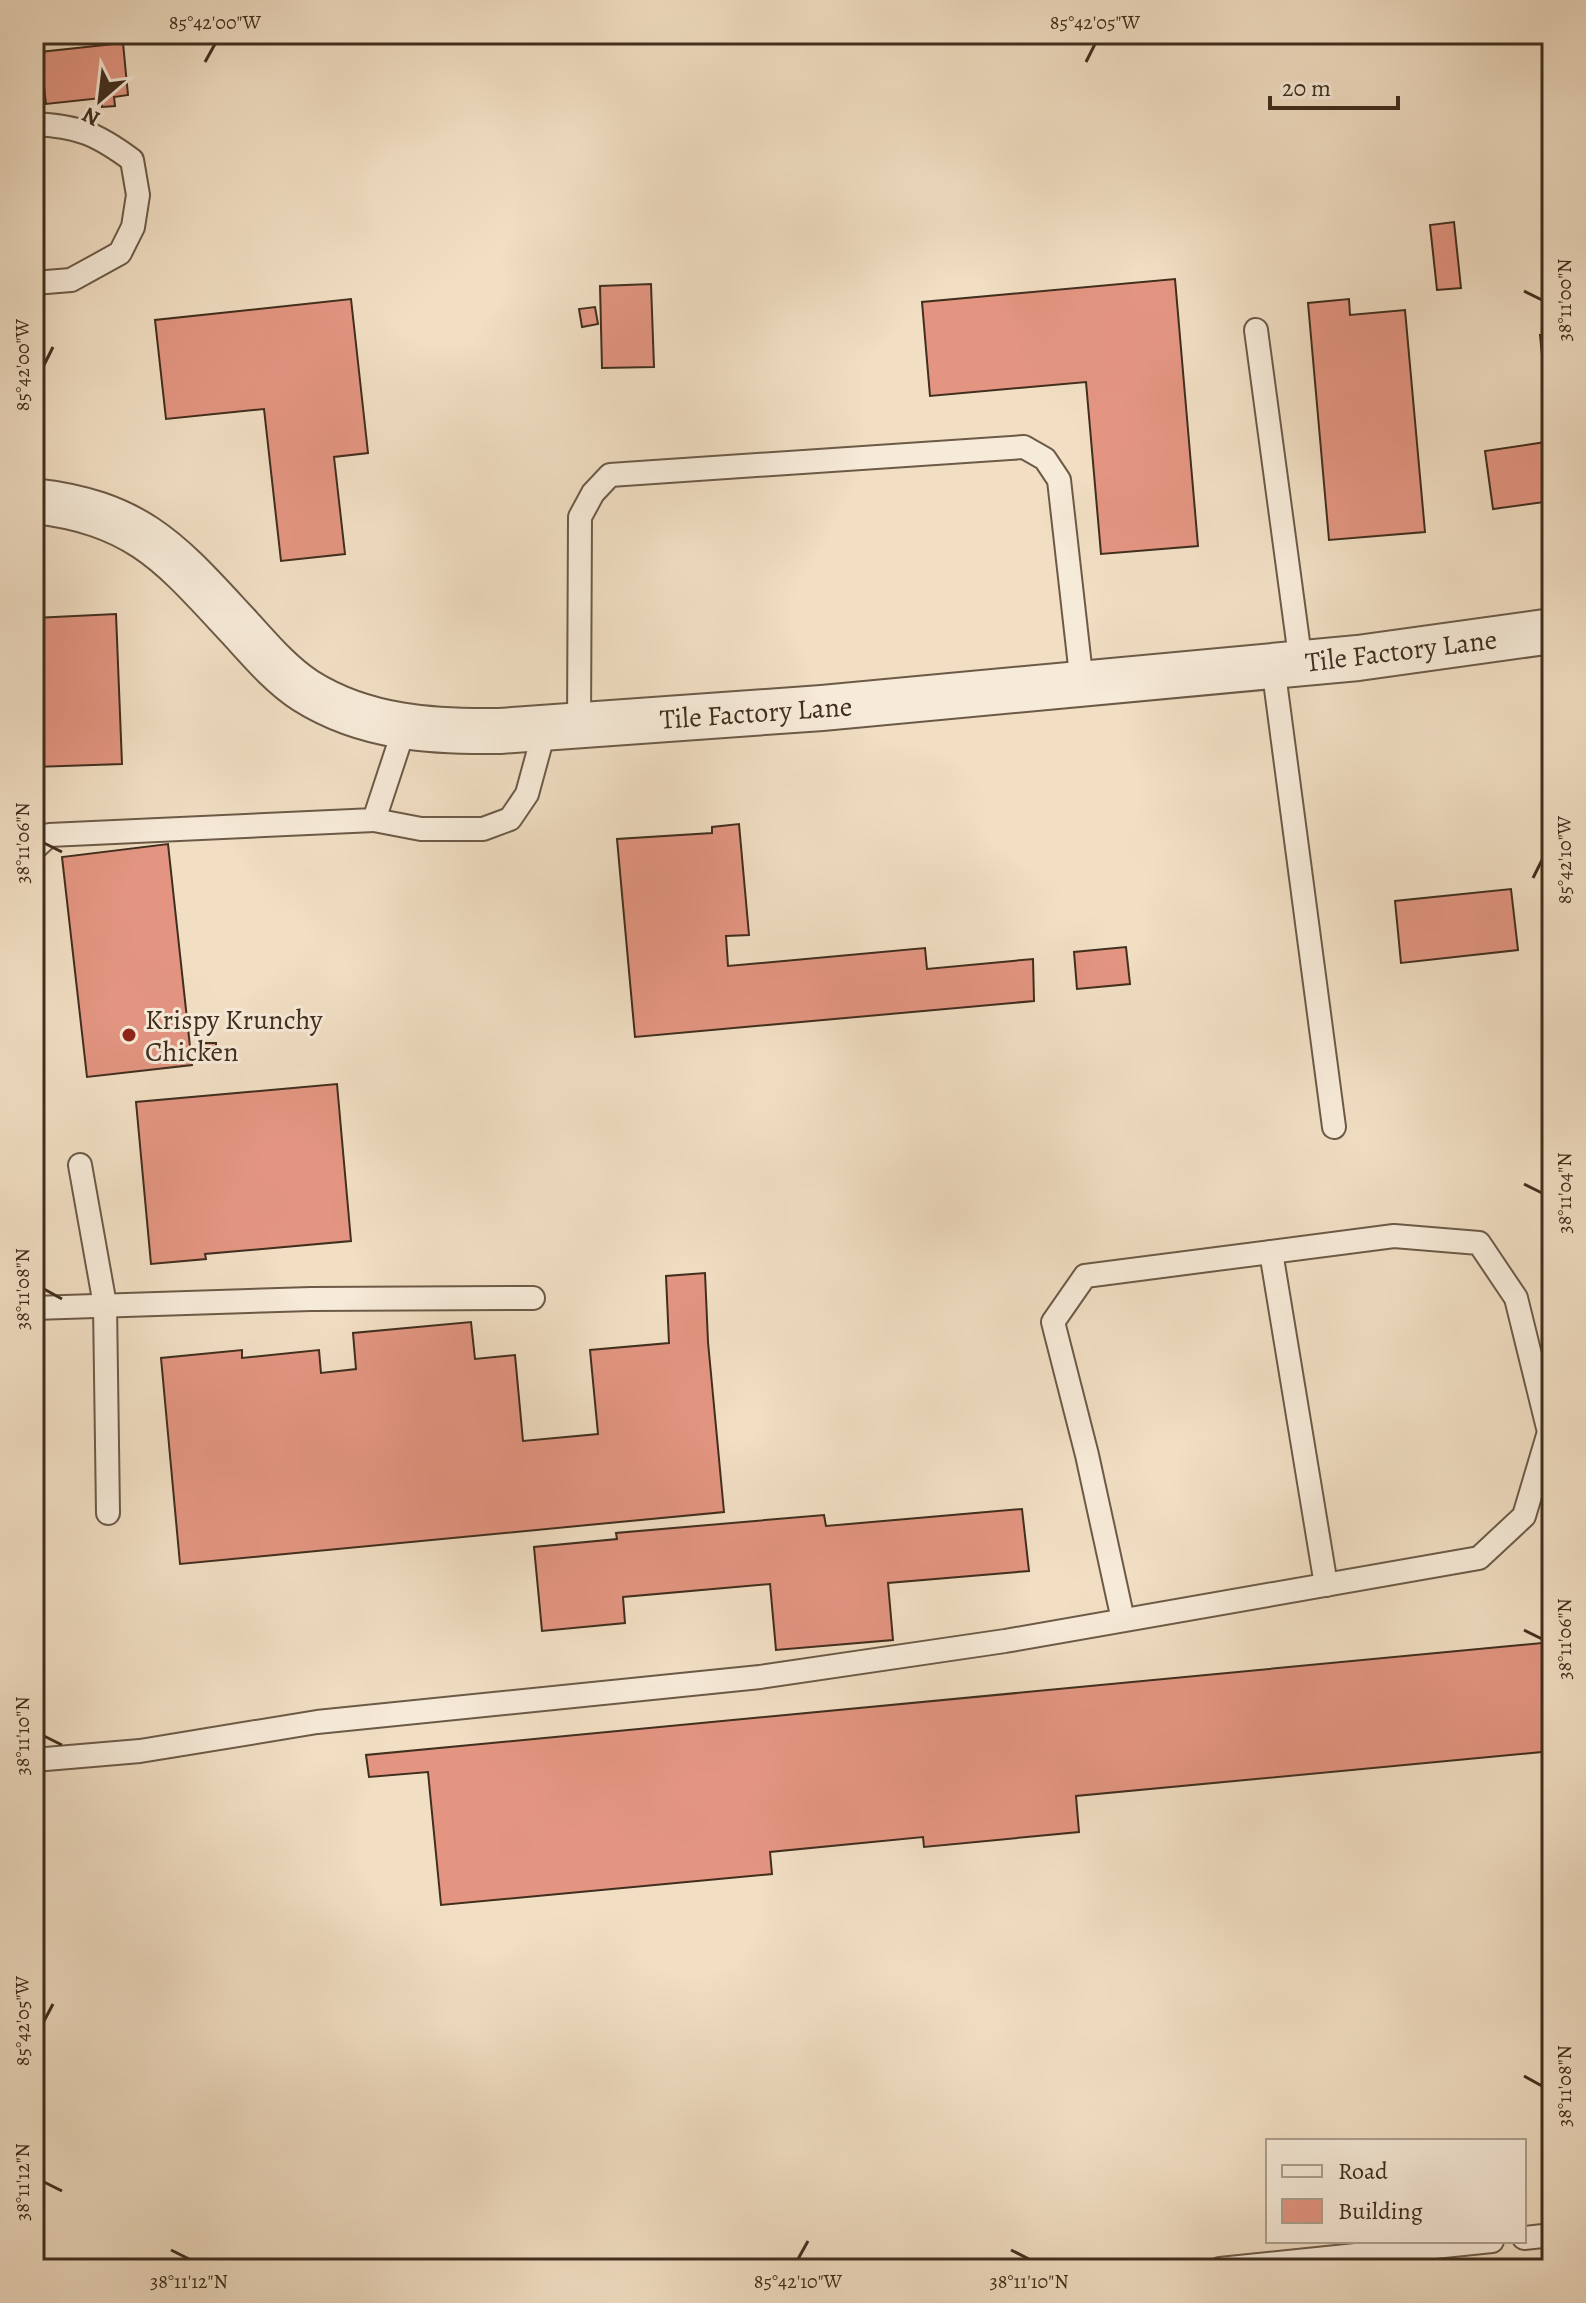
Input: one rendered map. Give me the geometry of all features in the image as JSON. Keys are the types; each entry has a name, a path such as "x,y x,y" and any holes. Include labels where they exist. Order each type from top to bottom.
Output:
{"street":[{"name":"Tile Factory Lane","path":"34,501 62,504 100,514 133,529 163,549 270,661 304,689 335,707 369,720 451,732 838,707 1358,658 1552,631"}],"lane":[{"path":"34,124 63,126 101,137 132,160 138,195 133,227 120,253 71,280 34,283"},
{"path":"1256,330 1334,1127"},
{"path":"34,849 49,835 374,820 421,829 483,829 510,819 527,794 562,727 580,517 593,493 610,475 1024,447 1045,459 1059,480 1082,684"},
{"path":"374,820 405,726"},
{"path":"80,1165 105,1305 108,1513"},
{"path":"34,1760 140,1751 331,1720 760,1677 1005,1641 1479,1558 1524,1516 1549,1432 1516,1298 1479,1243 1394,1236 1085,1276 1053,1322 1087,1455 1123,1620"},
{"path":"1271,1252 1326,1585"},
{"path":"34,1308 311,1299 533,1298"},
{"path":"1526,2238 1552,2235"},
{"path":"1220,2269 1473,2243"}],"building":[{"path":"193,34 216,34 216,38 193,38"},
{"path":"123,43 128,95 114,97 115,106 102,107 101,98 46,104 40,52"},
{"path":"1454,222 1461,288 1437,290 1430,225"},
{"path":"1175,279 1198,546 1101,554 1086,382 930,396 922,302"},
{"path":"651,284 654,367 602,368 600,286"},
{"path":"351,299 368,453 334,457 345,554 281,561 264,409 166,419 155,320"},
{"path":"1349,299 1350,315 1405,310 1425,532 1329,540 1308,303"},
{"path":"595,307 598,324 582,327 579,309"},
{"path":"1552,334 1552,404 1547,405 1540,335"},
{"path":"1546,442 1552,501 1493,509 1485,451"},
{"path":"116,614 122,764 34,767 34,618"},
{"path":"1552,767 1552,794 1547,768"},
{"path":"739,824 749,935 726,936 728,966 925,948 927,969 1033,959 1034,1001 635,1037 617,839 712,833 712,827"},
{"path":"168,844 192,1065 87,1077 62,857"},
{"path":"1511,889 1518,950 1401,963 1395,901"},
{"path":"1126,947 1130,984 1077,989 1074,952"},
{"path":"198,1043 216,1043 216,1054 198,1055"},
{"path":"337,1084 351,1241 205,1254 206,1259 151,1264 136,1102"},
{"path":"705,1273 708,1342 724,1512 180,1564 161,1358 242,1350 242,1358 319,1350 321,1373 356,1369 353,1333 471,1322 475,1359 515,1355 523,1441 598,1434 590,1350 669,1343 666,1276"},
{"path":"1022,1509 1029,1571 888,1583 893,1640 776,1650 770,1584 623,1597 625,1623 542,1631 534,1547 617,1539 616,1533 824,1515 826,1526"},
{"path":"1552,1642 1552,1751 1076,1796 1079,1832 924,1847 923,1837 770,1852 772,1874 441,1905 428,1772 369,1777 366,1755"}],"place":[{"name":"Krispy Krunchy Chicken","path":"129,1035"}]}
